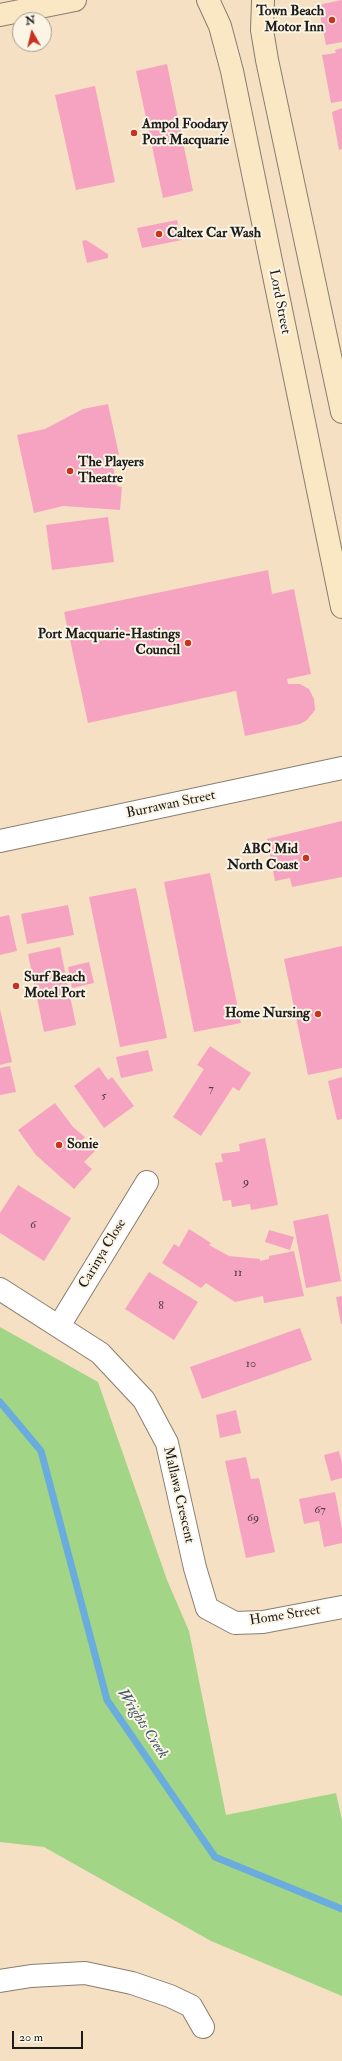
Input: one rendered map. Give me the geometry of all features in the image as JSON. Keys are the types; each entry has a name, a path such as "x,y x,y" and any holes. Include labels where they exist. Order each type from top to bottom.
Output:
{"main road":[{"path":"0,15 76,0"},
{"name":"Lord Street","path":"208,0 220,26 232,70 342,607"},
{"path":"218,0 229,0"},
{"path":"262,0 262,30 267,60 342,412"}],"street":[{"name":"Burrawan Street","path":"0,841 342,768"},
{"name":"Carinya Close","path":"59,1326 147,1182"},
{"name":"Mallawa Crescent","path":"0,1288 100,1353 144,1400 168,1443 195,1568 207,1608"},
{"name":"Home Street","path":"207,1608 235,1623 263,1622 342,1607"},
{"path":"0,1981 31,1976 85,1973 132,1983 170,1996 191,2006 203,2027"}],"green space":[{"path":"0,1327 98,1382 167,1580 189,1631 226,1815 336,1793 342,1820 342,1996 211,1941 44,1847 0,1842"}],"building":[{"name":"Town Beach Motor Inn","path":"342,0 342,42 326,45 318,5"},
{"path":"342,48 342,101 331,103 322,55 336,53 335,50"},
{"path":"167,64 193,191 163,198 136,71"},
{"path":"95,86 115,182 76,190 55,95"},
{"path":"342,108 342,149 339,150 332,112"},
{"name":"Caltex Car Wash","path":"177,220 182,240 142,248 137,228"},
{"path":"86,240 108,254 108,258 87,263 82,241"},
{"name":"The Players Theatre","path":"108,404 119,455 111,456 117,486 122,487 120,510 63,506 34,513 17,435 45,429 83,409"},
{"path":"108,517 114,562 52,570 46,525"},
{"name":"Port Macquarie-Hastings Council","path":"268,570 272,594 294,589 311,674 287,679 288,684 300,684 309,689 314,699 315,710 307,720 300,724 245,736 236,691 88,723 64,612"},
{"name":"ABC Mid North Coast","path":"342,821 342,877 292,887 290,878 275,881 267,839"},
{"path":"210,873 241,1023 194,1032 164,882"},
{"path":"136,888 167,1038 120,1047 89,897"},
{"path":"68,905 74,935 27,944 21,914"},
{"path":"9,915 17,951 0,955 0,917"},
{"name":"Home Nursing","path":"342,946 342,1068 308,1075 284,959"},
{"path":"60,947 76,1025 44,1032 28,954"},
{"path":"89,962 94,983 72,988 68,967"},
{"path":"0,1009 12,1062 0,1065"},
{"path":"210,1046 251,1073 239,1091 233,1087 201,1136 173,1117 204,1069 197,1065"},
{"path":"148,1050 153,1071 121,1078 116,1057"},
{"path":"10,1066 16,1092 0,1095 0,1068"},
{"path":"99,1067 108,1080 112,1077 134,1106 104,1128 74,1086"},
{"path":"342,1077 342,1119 337,1120 328,1081"},
{"name":"Sonie","path":"55,1103 73,1127 85,1137 82,1140 95,1151 84,1162 92,1169 74,1189 36,1155 18,1130"},
{"path":"265,1138 278,1205 251,1210 250,1204 232,1207 231,1200 223,1201 215,1163 223,1162 221,1154 240,1151 239,1144"},
{"path":"18,1185 71,1218 44,1261 0,1233 0,1213"},
{"path":"328,1214 341,1281 306,1288 293,1221"},
{"path":"189,1229 211,1243 209,1245 229,1256 260,1259 260,1261 269,1259 269,1256 294,1251 304,1296 264,1303 263,1296 235,1302 206,1283 201,1288 162,1263 174,1244 179,1247"},
{"path":"269,1230 294,1237 290,1250 265,1242"},
{"path":"149,1272 198,1302 174,1340 125,1309"},
{"path":"342,1296 342,1324 341,1324 336,1297"},
{"path":"300,1328 312,1360 202,1399 190,1367"},
{"path":"236,1410 241,1433 220,1438 216,1415"},
{"path":"339,1451 342,1463 342,1478 331,1481 324,1455"},
{"path":"246,1457 251,1479 259,1478 275,1552 246,1558 225,1461"},
{"path":"335,1492 342,1529 342,1543 324,1547 319,1521 304,1524 299,1499"}],"waterway":[{"name":"Wrights Creek","path":"0,1402 41,1451 107,1700 215,1857 342,1909"}],"place":[{"name":"Town Beach Motor Inn","path":"332,20"},
{"name":"Ampol Foodary Port Macquarie","path":"134,133"},
{"name":"Caltex Car Wash","path":"159,234"},
{"name":"The Players Theatre","path":"70,471"},
{"name":"Port Macquarie-Hastings Council","path":"188,643"},
{"name":"ABC Mid North Coast","path":"306,858"},
{"name":"Surf Beach Motel Port","path":"16,986"},
{"name":"Home Nursing","path":"318,1014"},
{"name":"Sonie","path":"59,1145"}]}
